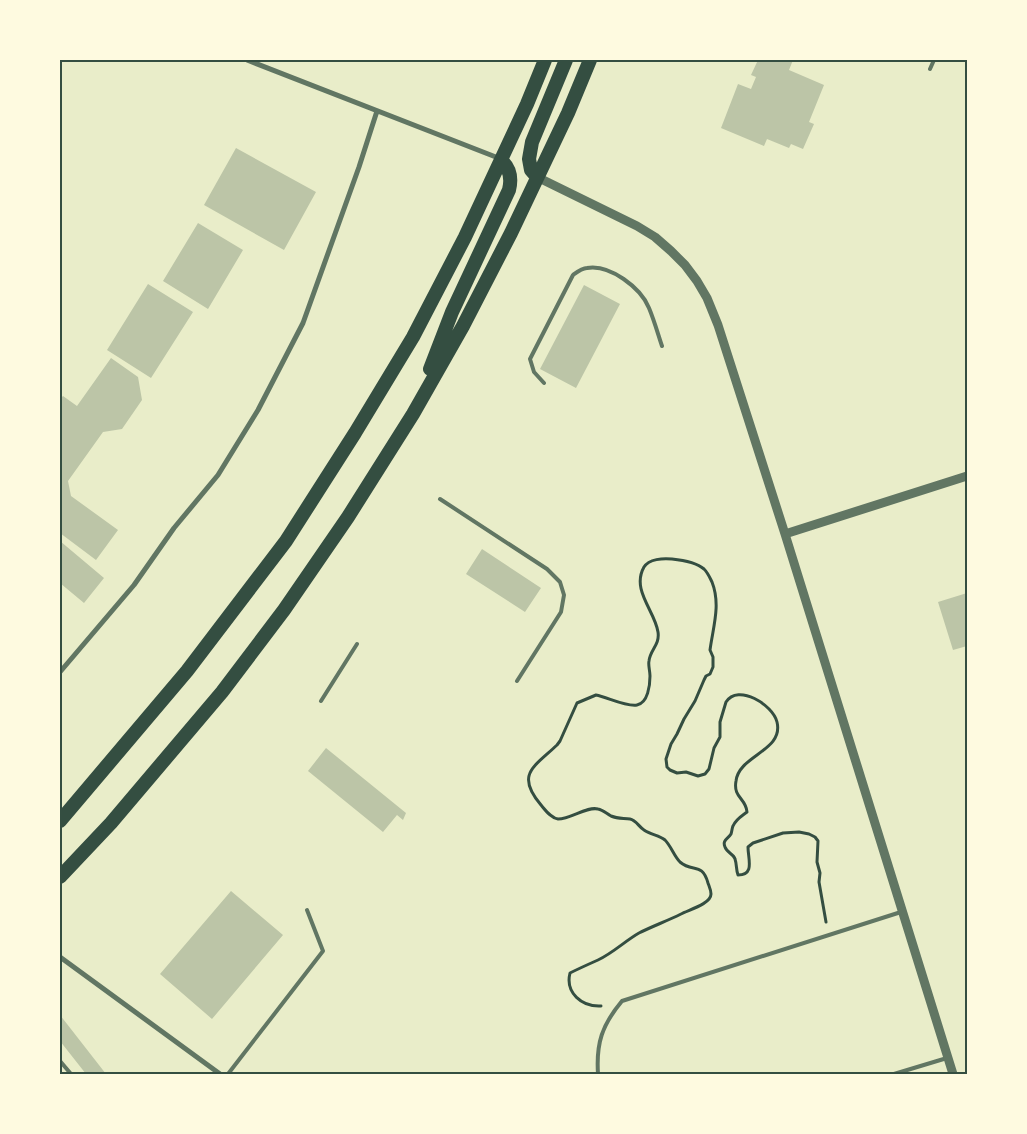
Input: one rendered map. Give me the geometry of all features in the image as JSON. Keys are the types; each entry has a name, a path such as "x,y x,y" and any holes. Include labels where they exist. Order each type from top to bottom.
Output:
{"highway":[{"path":"60,821 187,671 286,541 355,433 412,337 465,237 528,104 546,60"},
{"path":"538,177 534,174 530,165 529,159 532,142 566,60"},
{"path":"60,877 111,823 222,692 284,610 348,517 413,414 463,326 538,177 590,60"},
{"path":"413,414 452,312 509,190 511,177 507,166 501,160"}],"street":[{"path":"247,60 501,160"},
{"path":"60,672 134,585 174,528 218,475 258,410 303,323 378,111"},
{"path":"538,177 637,226 655,237 685,265 707,298 718,325 953,1074"},
{"path":"784,534 967,476"},
{"path":"60,957 220,1074"}],"lane":[{"path":"930,69 934,60"},
{"path":"544,383 534,372 530,360 573,275 585,268 601,268 622,278 638,292 649,307 662,346"},
{"path":"440,499 547,569 560,582 564,595 562,612 517,681"},
{"path":"320,700 357,644"},
{"path":"228,1074 323,951 308,910"},
{"path":"598,1074 599,1044 604,1028 622,1001 902,912"},
{"path":"894,1074 948,1058"},
{"path":"60,1062 71,1074"}],"path":[{"path":"622,1001 596,1007 584,1004 574,994 569,979 570,973 598,960 652,927 709,900 711,893 705,874 684,865 678,860 665,840 646,832 634,820 618,819 602,810 594,808 565,818 553,818 534,796 528,780 533,768 560,741 577,703 596,695 634,705 642,703 645,698 650,680 648,661 658,640 658,632 650,609 642,595 641,582 645,566 648,562 654,560 669,558 691,563 704,569 710,576 716,601 710,650 713,657 713,667 710,674 706,676 696,701 671,744 666,759 667,767 677,773 686,772 698,776 705,774 720,737 720,722 727,699 741,695 752,696 772,711 777,720 777,735 773,742 754,756 739,772 736,780 736,790 745,804 747,812 736,820 730,836 726,838 724,843 725,849 733,855 736,860 736,871 738,875 742,875 748,873 750,869 748,847 753,842 783,833 799,832 815,837 818,841 817,862 820,873 819,882 828,935"}],"building":[{"path":"758,60 793,60 789,70 824,85 809,122 814,124 803,149 791,144 789,148 767,139 764,146 721,128 738,84 751,89 756,77 751,75"},
{"path":"236,148 316,192 284,250 204,205"},
{"path":"198,223 243,250 208,309 163,281"},
{"path":"148,284 193,312 151,378 107,350"},
{"path":"584,285 620,304 576,388 540,369"},
{"path":"111,358 138,377 142,400 122,429 103,432 68,481 71,496 118,530 96,560 60,533 60,399 63,396 77,406"},
{"path":"60,541 104,578 84,603 60,583"},
{"path":"482,549 541,588 525,612 466,574"},
{"path":"967,593 967,646 953,650 938,602"},
{"path":"326,748 406,813 403,820 397,815 383,832 308,771"},
{"path":"231,891 283,935 212,1019 160,974"},
{"path":"60,1015 106,1074 86,1074 60,1041"}]}
